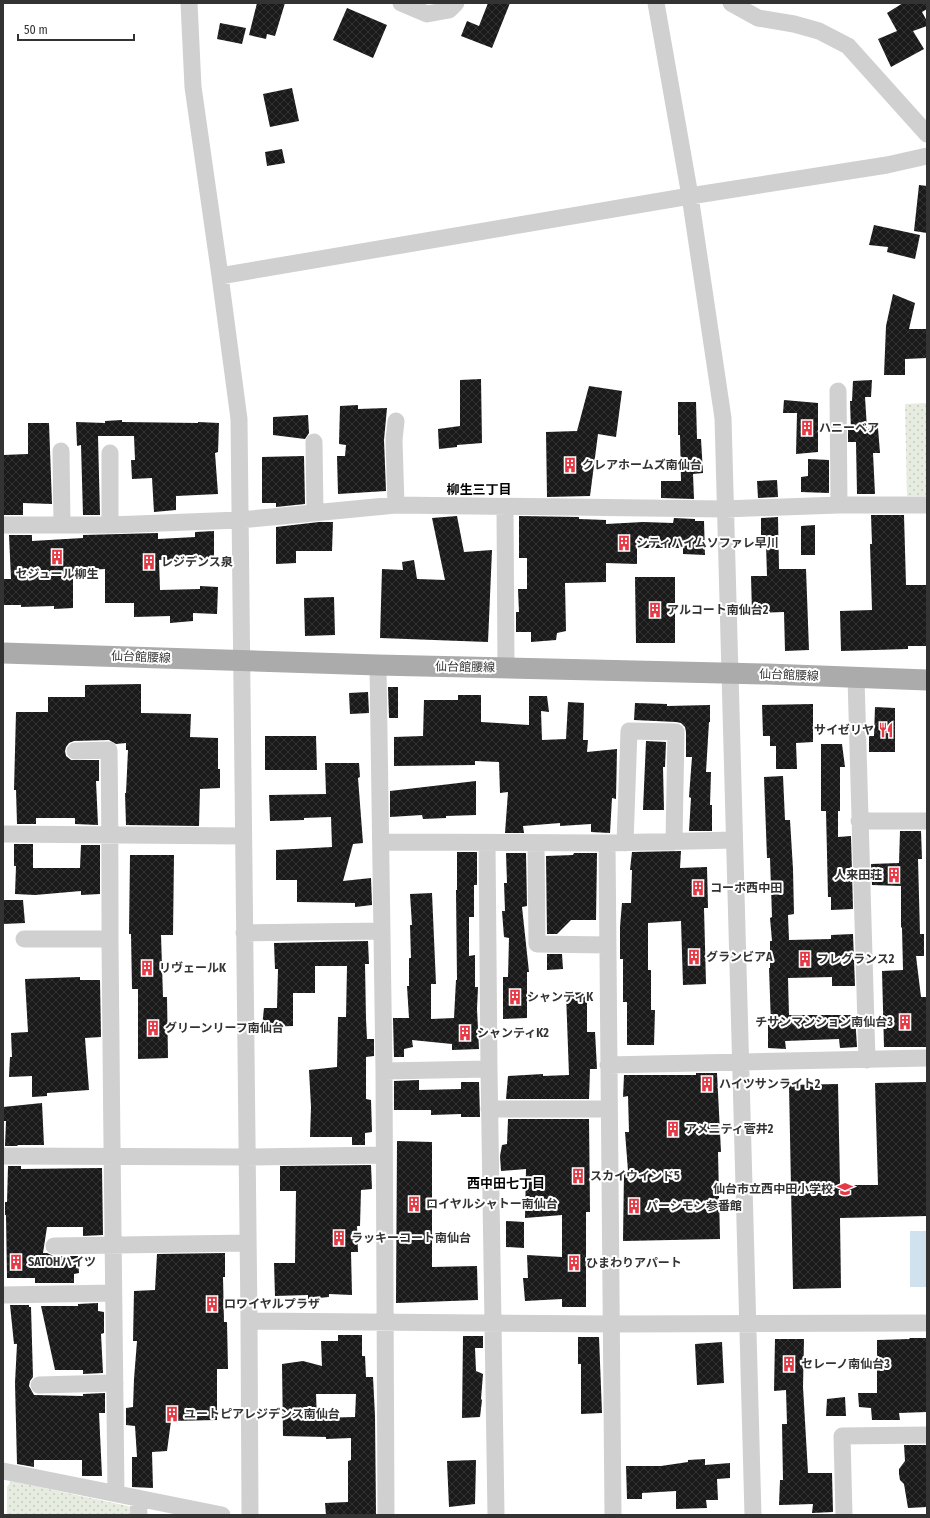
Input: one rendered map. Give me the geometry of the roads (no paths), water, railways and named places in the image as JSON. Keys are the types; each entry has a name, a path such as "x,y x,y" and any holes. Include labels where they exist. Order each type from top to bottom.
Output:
{"main road":[{"name":"仙台館腰線","path":"3,653 927,680"}],"street":[{"path":"189,3 193,87 239,419 250,1515"},
{"path":"401,3 427,14 449,10 456,3"},
{"path":"656,3 690,196 723,418 724,509 730,674 753,1515"},
{"path":"731,3 758,18 794,24 819,31 848,46 927,134"},
{"path":"220,276 690,196 887,165 927,156"},
{"path":"838,391 839,505"},
{"path":"396,421 394,440 396,505"},
{"path":"314,442 315,513"},
{"path":"61,451 62,525"},
{"path":"110,453 110,525"},
{"path":"3,525 110,525 240,520 396,505 506,508 724,509 839,505 927,506"},
{"path":"506,508 506,667"},
{"path":"378,665 384,1071 383,1155 386,1515"},
{"path":"856,678 867,1060"},
{"path":"626,843 629,731 676,732 674,842"},
{"path":"75,750 109,750 116,1494"},
{"path":"859,821 927,821"},
{"path":"3,834 243,836"},
{"path":"381,842 626,843 734,840"},
{"path":"488,843 489,1109 496,1515"},
{"path":"536,843 537,944 607,945"},
{"path":"607,843 608,1109 612,1324 613,1515"},
{"path":"244,933 382,931"},
{"path":"24,939 110,939"},
{"path":"608,1065 927,1058"},
{"path":"384,1071 489,1068"},
{"path":"489,1109 608,1109"},
{"path":"3,1156 246,1157 383,1155"},
{"path":"54,1246 248,1243"},
{"path":"3,1295 113,1292"},
{"path":"249,1321 612,1324 927,1323"},
{"path":"39,1385 115,1383"},
{"path":"844,1515 842,1436 927,1434"},
{"path":"3,1471 222,1515"},
{"path":"138,1498 138,1515"}],"water":[{"path":"910,1231 927,1231 927,1287 910,1287"}],"place":[{"name":"ハニーベア","path":"807,428"},
{"name":"クレアホームズ南仙台","path":"570,465"},
{"name":"シティハイムソファレ早川","path":"624,543"},
{"name":"セジュール柳生","path":"57,557"},
{"name":"レジデンス泉","path":"149,562"},
{"name":"アルコート南仙台2","path":"655,610"},
{"name":"サイゼリヤ","path":"886,730"},
{"name":"人来田荘","path":"894,875"},
{"name":"コーポ西中田","path":"698,888"},
{"name":"グランビアA","path":"694,957"},
{"name":"フレグランス2","path":"805,959"},
{"name":"リヴェールK","path":"147,968"},
{"name":"シャンティK","path":"515,997"},
{"name":"チサンマンション南仙台3","path":"905,1022"},
{"name":"グリーンリーフ南仙台","path":"153,1028"},
{"name":"シャンティK2","path":"465,1033"},
{"name":"ハイツサンライト2","path":"707,1084"},
{"name":"アメニティ菅井2","path":"673,1129"},
{"name":"スカイウインド5","path":"578,1176"},
{"name":"仙台市立西中田小学校","path":"845,1189"},
{"name":"ロイヤルシャトー南仙台","path":"414,1204"},
{"name":"パーシモン参番館","path":"634,1206"},
{"name":"ラッキーコート南仙台","path":"339,1238"},
{"name":"SATOHハイツ","path":"16,1262"},
{"name":"ひまわりアパート","path":"574,1263"},
{"name":"ロワイヤルプラザ","path":"212,1304"},
{"name":"セレーノ南仙台3","path":"789,1364"},
{"name":"ユートピアレジデンス南仙台","path":"172,1414"}],"district":[{"name":"柳生三丁目","path":"479,489"},
{"name":"西中田七丁目","path":"506,1183"}]}
